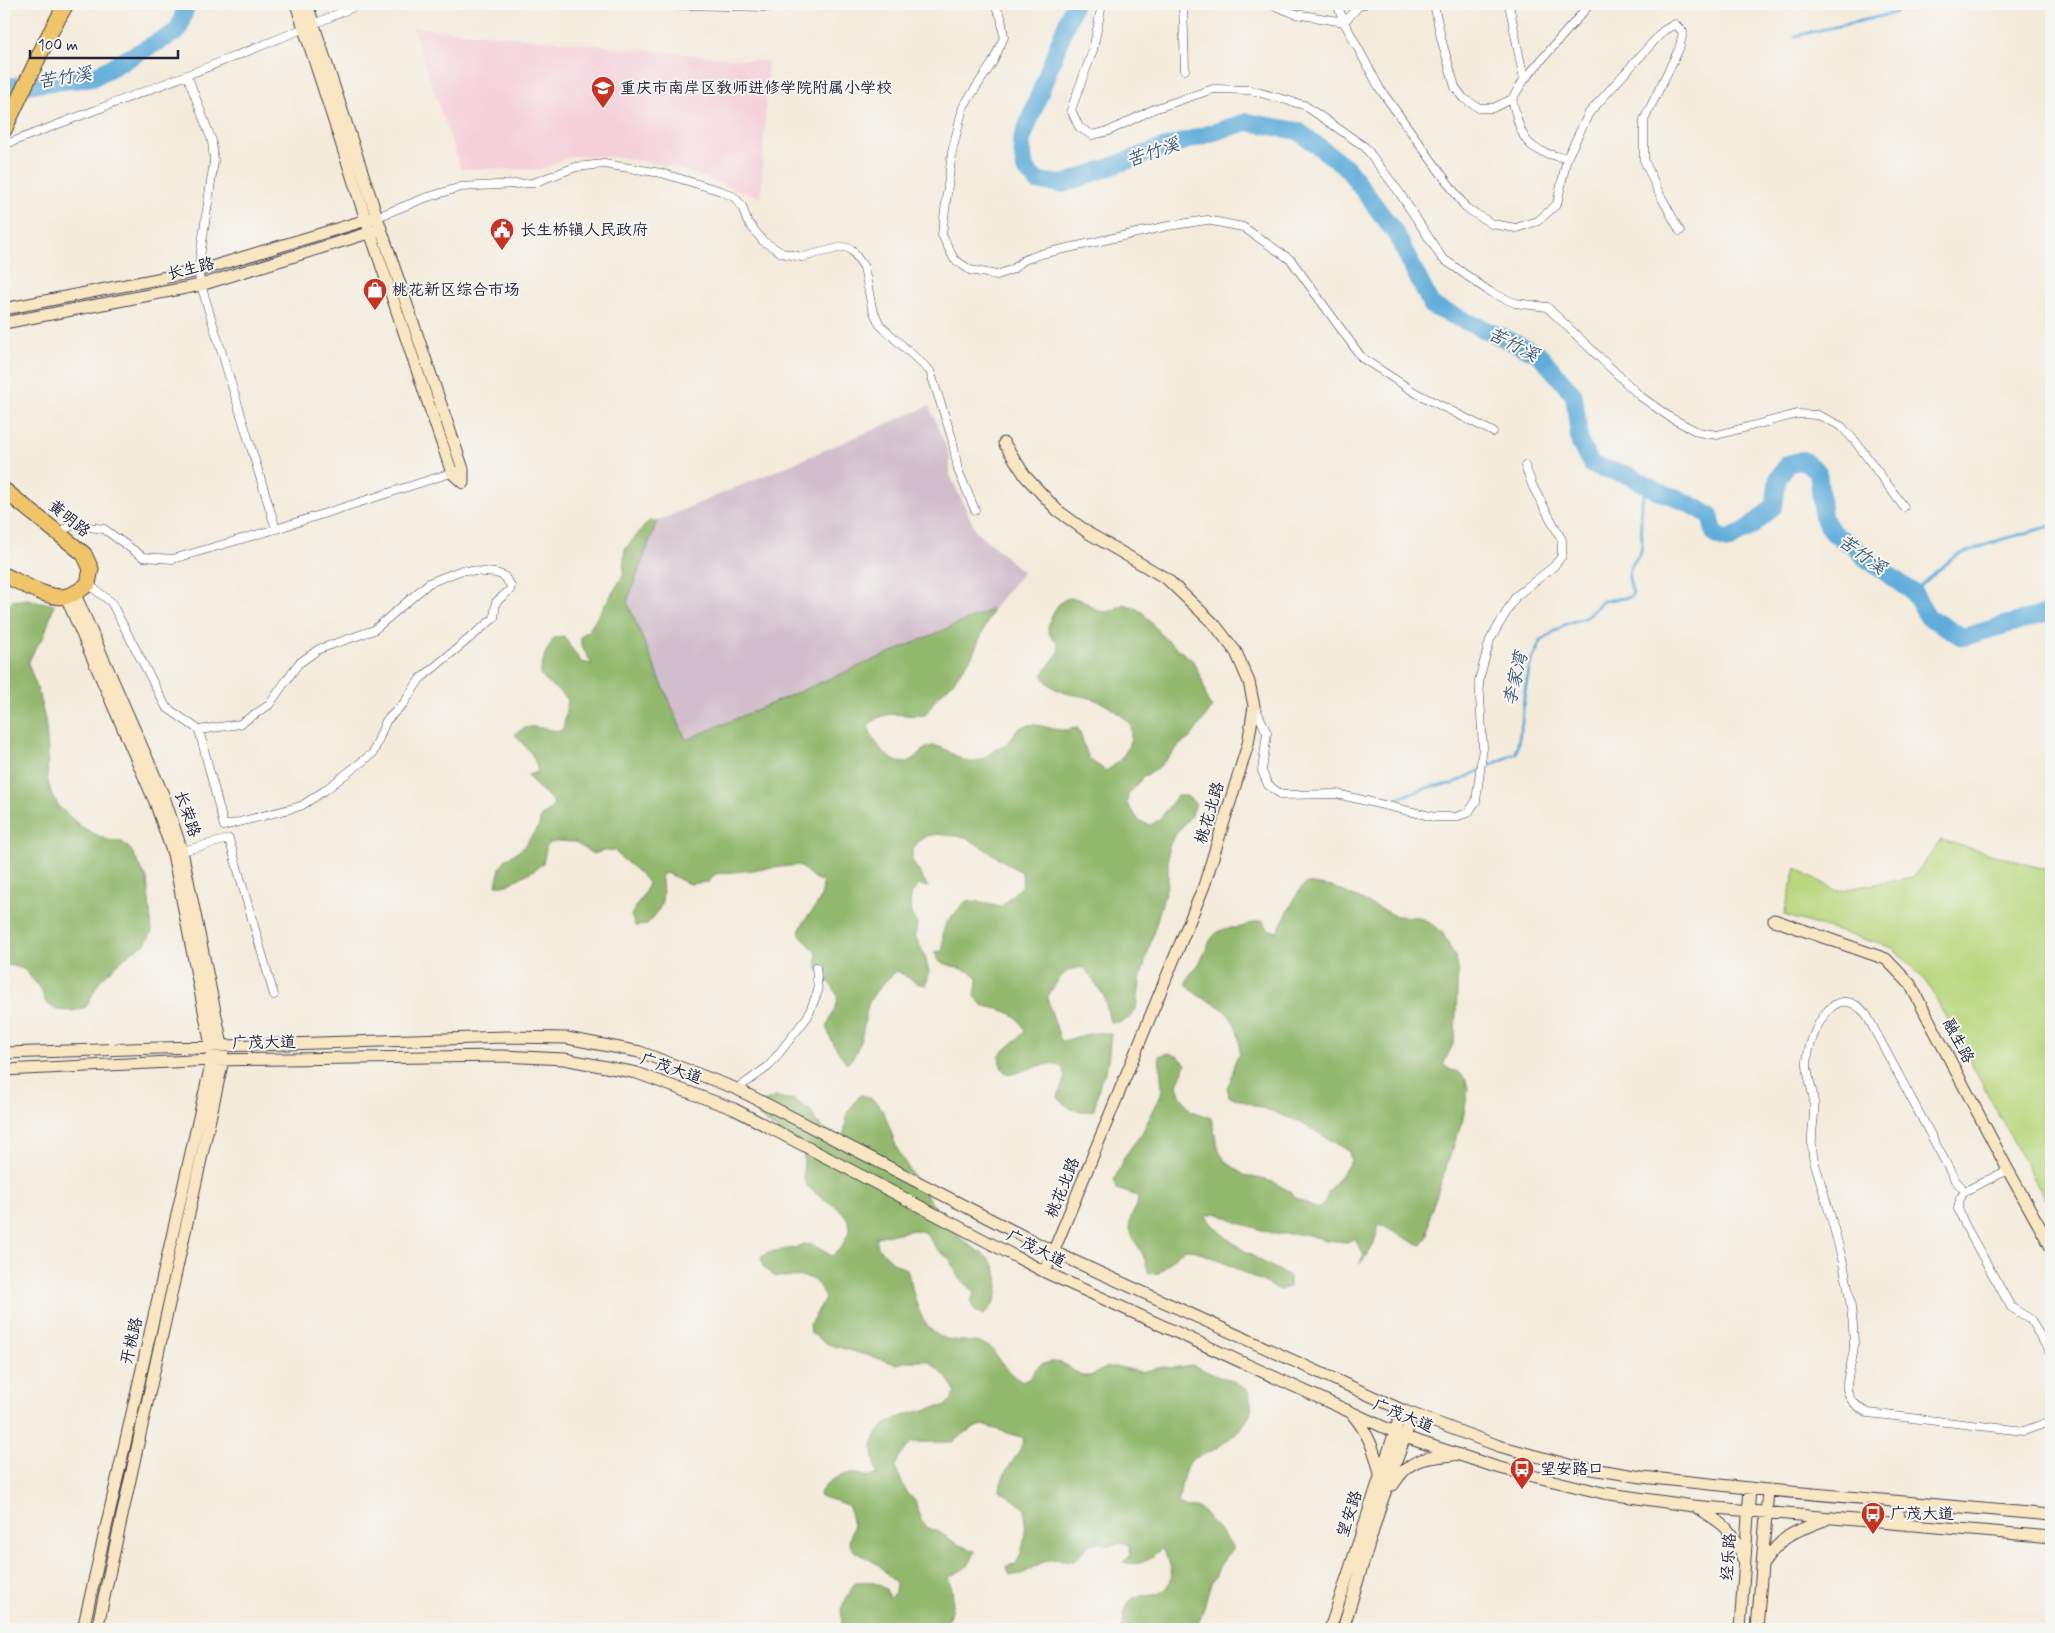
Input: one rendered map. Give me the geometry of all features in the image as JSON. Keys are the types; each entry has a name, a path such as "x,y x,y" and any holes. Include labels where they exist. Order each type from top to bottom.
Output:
{"highway":[{"path":"4,130 49,35 66,4"},
{"name":"黄明路","path":"4,490 84,554 91,569 88,584"},
{"path":"4,574 53,597 70,595 88,584"}],"main road":[{"path":"296,4 309,26 371,218 370,232 458,471"},
{"path":"307,4 309,26"},
{"path":"371,218 382,228 458,471"},
{"name":"长生路","path":"4,309 198,271 371,218"},
{"name":"长生路","path":"4,323 201,285 382,228"},
{"name":"桃花北路","path":"1004,443 1026,477 1057,510 1090,534 1168,579 1215,625 1236,652 1249,682 1254,706 1248,744 1204,886 1054,1252 1044,1272"},
{"name":"长荣路","path":"70,595 164,797 182,851 217,1060"},
{"name":"长荣路","path":"70,595 155,802 173,854 216,1045"},
{"name":"融生路","path":"1774,920 1886,959 1910,984 2008,1170 2051,1247"},
{"name":"广茂大道","path":"4,1053 506,1037 567,1038 640,1052 737,1089 1054,1252 1402,1410 1499,1446 1573,1466 1642,1477 2051,1515"},
{"name":"广茂大道","path":"4,1070 217,1060 502,1056 564,1059 637,1073 734,1109 1044,1272 1400,1434 1496,1467 1569,1486 1631,1498 1693,1506 2051,1537"},
{"name":"开桃路","path":"84,1629 217,1060"},
{"name":"开桃路","path":"97,1629 217,1060"},
{"name":"望安路","path":"1343,1629 1400,1434 1402,1410"},
{"path":"1350,1412 1363,1426 1375,1452 1380,1476"},
{"name":"望安路","path":"1330,1629 1380,1476 1400,1434 1413,1414"},
{"path":"1381,1504 1402,1470 1412,1463 1424,1458 1460,1454"},
{"name":"经乐路","path":"1740,1629 1750,1488"},
{"name":"经乐路","path":"1757,1629 1768,1490"},
{"path":"1909,1525 1899,1519 1898,1510 1910,1503"},
{"path":"1693,1506 1720,1522 1736,1538 1745,1565"},
{"path":"1762,1566 1777,1543 1797,1530 1829,1518"}],"street":[{"path":"4,145 187,75 360,4"},
{"path":"644,4 766,6 825,4"},
{"path":"994,4 1001,17 1004,37 993,62 963,107 952,152 942,235 954,259 970,270 997,275 1013,269 1024,260 1041,254 1168,226 1207,220 1244,226 1291,260 1362,358 1416,393 1492,432"},
{"path":"1102,4 1093,50 1071,110 1079,127 1092,135 1108,131 1154,108 1213,89 1250,90 1304,105 1365,146 1399,192 1442,258 1490,292 1515,303 1547,307 1640,396 1671,418 1698,432 1717,435 1797,414 1818,415 1841,426 1855,441 1904,507"},
{"path":"1183,4 1185,70"},
{"path":"1270,4 1296,14 1344,22"},
{"path":"1294,4 1296,14"},
{"path":"1337,4 1344,22 1380,90 1466,208 1492,224 1516,228 1538,220 1556,204 1567,158 1589,112 1663,31 1675,24 1683,32 1678,49 1644,120 1644,160 1659,193 1680,231"},
{"path":"1344,22 1360,5 1365,4"},
{"path":"1434,4 1455,88 1463,98 1479,108 1493,108 1512,98 1524,80 1590,4"},
{"path":"1509,4 1524,80"},
{"path":"187,75 212,141 214,161 198,271 276,530"},
{"path":"1512,98 1520,129 1534,149 1548,155 1567,158"},
{"path":"371,218 461,187 533,183 576,168 604,164 661,172 734,197 742,206 748,221 763,241 782,253 802,257 843,247 851,249 864,267 872,308 880,325 930,371 952,438 958,470 975,510"},
{"path":"1254,706 1267,733 1262,771 1268,785 1282,795 1337,794 1434,817 1455,817 1468,813 1476,801 1483,748 1479,680 1490,640 1516,596 1553,567 1562,556 1562,540 1533,488 1525,466"},
{"path":"57,532 74,525 104,529 143,557 173,559 276,530 458,471"},
{"path":"88,584 111,602 166,707 199,730 224,826 301,806 373,753 386,722 404,703 420,679 494,618 496,602 510,590 511,586 504,576 496,573 462,570 429,583 374,630 319,650 298,664 269,705 240,724 199,730"},
{"path":"182,851 229,839 274,995"},
{"path":"737,1089 769,1066 808,1016 818,990 816,968"},
{"path":"1965,1191 1955,1180 1866,1014 1858,1005 1847,1001 1838,1002 1823,1017 1810,1046 1807,1063 1814,1104 1813,1157 1844,1264 1854,1345 1848,1380 1848,1395 1855,1406 1868,1413 2024,1431 2051,1420"},
{"path":"2008,1170 1965,1191 1960,1199 1958,1209 1966,1227 2011,1307 2030,1319 2051,1354"}],"shaded area":[{"name":"重庆市南岸区教师进修学院附属小学校","path":"412,27 768,62 761,198 674,167 619,157 571,156 542,169 461,169"},
{"path":"929,406 950,457 950,475 976,531 1023,572 993,609 686,741 627,602 657,521"}],"green space":[{"path":"649,521 657,521 627,602 686,740 993,609 972,656 952,683 936,698 925,715 895,714 882,716 868,726 873,739 890,758 903,763 910,761 922,751 932,746 941,747 962,759 972,762 983,759 1006,745 1018,729 1027,725 1062,730 1078,728 1089,759 1106,771 1118,762 1126,751 1129,745 1131,724 1115,710 1101,702 1060,691 1047,682 1042,675 1059,652 1058,642 1051,636 1048,629 1055,610 1063,601 1074,598 1103,612 1108,612 1123,604 1134,607 1143,613 1164,638 1193,661 1202,680 1207,700 1212,708 1190,738 1181,744 1160,766 1142,778 1128,795 1127,804 1140,822 1151,825 1159,820 1177,796 1187,796 1196,804 1192,814 1173,838 1168,848 1168,882 1141,976 1136,1009 1129,1018 1120,1022 1110,1022 1104,996 1085,968 1072,969 1066,972 1047,998 1061,1042 1092,1033 1111,1034 1106,1071 1101,1079 1094,1110 1074,1110 1058,1097 1065,1077 1063,1068 1054,1063 1012,1074 1003,1071 999,1056 1025,1031 1021,1024 1017,1018 1008,1012 982,1005 975,996 978,977 968,971 940,962 934,952 943,951 943,932 946,923 966,901 1001,907 1023,884 1022,873 966,837 937,834 926,836 912,850 912,860 928,887 919,885 912,893 910,904 911,914 917,924 915,936 925,956 929,973 926,985 917,983 897,971 884,982 870,1000 862,1036 856,1051 847,1064 833,1043 828,1030 829,1021 837,1003 836,993 820,973 817,954 799,933 802,925 820,899 823,882 814,878 799,865 715,874 709,882 689,884 669,874 661,873 663,896 660,907 646,925 635,926 631,915 645,892 648,883 614,850 593,854 575,842 557,841 547,844 543,863 534,870 507,885 496,885 500,868 505,860 522,849 539,826 541,816 550,811 554,803 533,783 528,775 538,772 536,764 532,754 515,734 528,727 563,730 568,700 540,674 545,654 554,638 564,637 581,662 592,664 581,645 581,636 589,630 623,576 625,549"},
{"path":"28,599 54,605 44,636 28,663 38,691 45,720 48,750 47,778 51,793 59,807 80,826 107,840 121,841 131,850 147,879 152,932 144,945 131,952 100,980 86,1007 73,1011 57,1010 46,1003 41,989 24,969 10,965 4,967 4,615 12,601"},
{"path":"1941,840 2051,871 2051,1210 1926,981 1893,948 1784,915 1796,868 1837,891 1913,877"},
{"path":"1306,883 1333,887 1396,916 1417,917 1427,921 1442,932 1456,959 1458,969 1455,1034 1453,1044 1443,1065 1459,1072 1466,1080 1468,1090 1463,1119 1430,1214 1428,1236 1422,1245 1379,1224 1372,1246 1359,1264 1364,1256 1355,1238 1347,1242 1326,1240 1305,1234 1275,1234 1236,1222 1217,1213 1206,1215 1211,1223 1230,1241 1255,1258 1289,1275 1289,1287 1280,1290 1214,1258 1189,1249 1184,1249 1159,1273 1149,1274 1144,1257 1130,1232 1131,1218 1138,1196 1117,1189 1114,1180 1125,1156 1142,1133 1161,1095 1159,1056 1169,1053 1179,1057 1186,1064 1177,1084 1180,1095 1191,1111 1211,1118 1219,1151 1225,1161 1244,1175 1273,1182 1291,1192 1296,1199 1318,1209 1325,1202 1328,1192 1351,1161 1349,1151 1298,1121 1229,1096 1227,1087 1240,1053 1237,1029 1225,1011 1198,995 1186,984 1188,977 1200,962 1209,942 1215,934 1225,929 1260,921 1263,921 1268,929 1277,932 1299,891"},
{"path":"860,1095 869,1098 882,1110 900,1154 931,1202 960,1237 987,1257 995,1267 998,1292 992,1306 984,1315 975,1311 971,1301 975,1292 958,1277 951,1260 937,1249 925,1232 914,1230 876,1237 878,1248 893,1262 907,1270 919,1311 930,1329 937,1335 947,1339 976,1342 988,1346 1010,1372 1022,1382 1030,1378 1042,1364 1052,1362 1062,1363 1081,1376 1090,1376 1108,1367 1119,1367 1141,1372 1163,1367 1172,1368 1192,1365 1219,1377 1230,1379 1248,1391 1251,1411 1243,1425 1217,1447 1194,1458 1187,1466 1182,1482 1178,1504 1187,1508 1196,1507 1204,1513 1233,1547 1220,1565 1211,1583 1201,1617 1195,1629 1123,1629 1125,1612 1129,1603 1135,1597 1162,1592 1171,1581 1171,1568 1162,1548 1153,1556 1135,1564 1123,1562 1130,1556 1130,1545 1120,1542 1109,1546 1100,1542 1090,1543 1074,1561 1049,1560 1021,1574 1010,1575 1006,1566 1016,1564 1024,1544 1025,1508 1000,1490 1004,1476 1019,1452 1024,1438 983,1425 971,1429 952,1442 912,1442 899,1457 895,1467 907,1494 915,1500 921,1521 928,1528 939,1532 957,1544 975,1551 968,1565 948,1578 953,1598 944,1629 842,1629 841,1609 854,1584 870,1582 878,1585 886,1589 889,1599 895,1592 896,1584 879,1565 853,1550 849,1542 853,1526 849,1507 819,1495 830,1482 839,1477 851,1474 877,1475 873,1445 877,1434 882,1428 905,1415 945,1405 949,1403 955,1392 951,1382 929,1361 908,1361 897,1364 828,1344 811,1333 810,1324 825,1299 821,1289 816,1282 805,1277 774,1276 765,1269 761,1258 768,1252 795,1248 803,1244 813,1245 832,1256 843,1244 849,1228 848,1220 843,1213 810,1189 804,1179 804,1155 798,1147 756,1114 757,1105 775,1097 795,1100 811,1111 816,1122 824,1129 843,1139 848,1112"}],"waterway":[{"name":"苦竹溪","path":"4,87 92,78 178,31 187,4"},
{"name":"苦竹溪","path":"1074,4 1021,142 1025,169 1037,181 1063,184 1159,149 1247,122 1298,131 1346,167 1396,234 1432,306 1539,354 1574,395 1580,444 1592,465 1628,475 1659,492 1675,497 1699,509 1710,516 1715,535 1728,540 1751,527 1774,506 1778,478 1788,464 1803,460 1818,472 1823,517 1833,533 1913,592 1928,617 1963,637 2051,612"},
{"path":"1795,36 1895,13 1905,4"},
{"name":"李家湾","path":"1396,798 1433,786 1452,784 1516,753 1530,664 1541,641 1566,624 1587,617 1603,601 1630,597 1633,593 1629,573 1642,548 1641,507 1642,500 1649,487"},
{"path":"1913,592 1955,556 2000,540 2051,526"}],"place":[{"name":"重庆市南岸区教师进修学院附属小学校","path":"603,109"},
{"name":"长生桥镇人民政府","path":"502,251"},
{"name":"桃花新区综合市场","path":"375,311"},
{"name":"望安路口","path":"1522,1490"},
{"name":"广茂大道","path":"1873,1535"}]}
